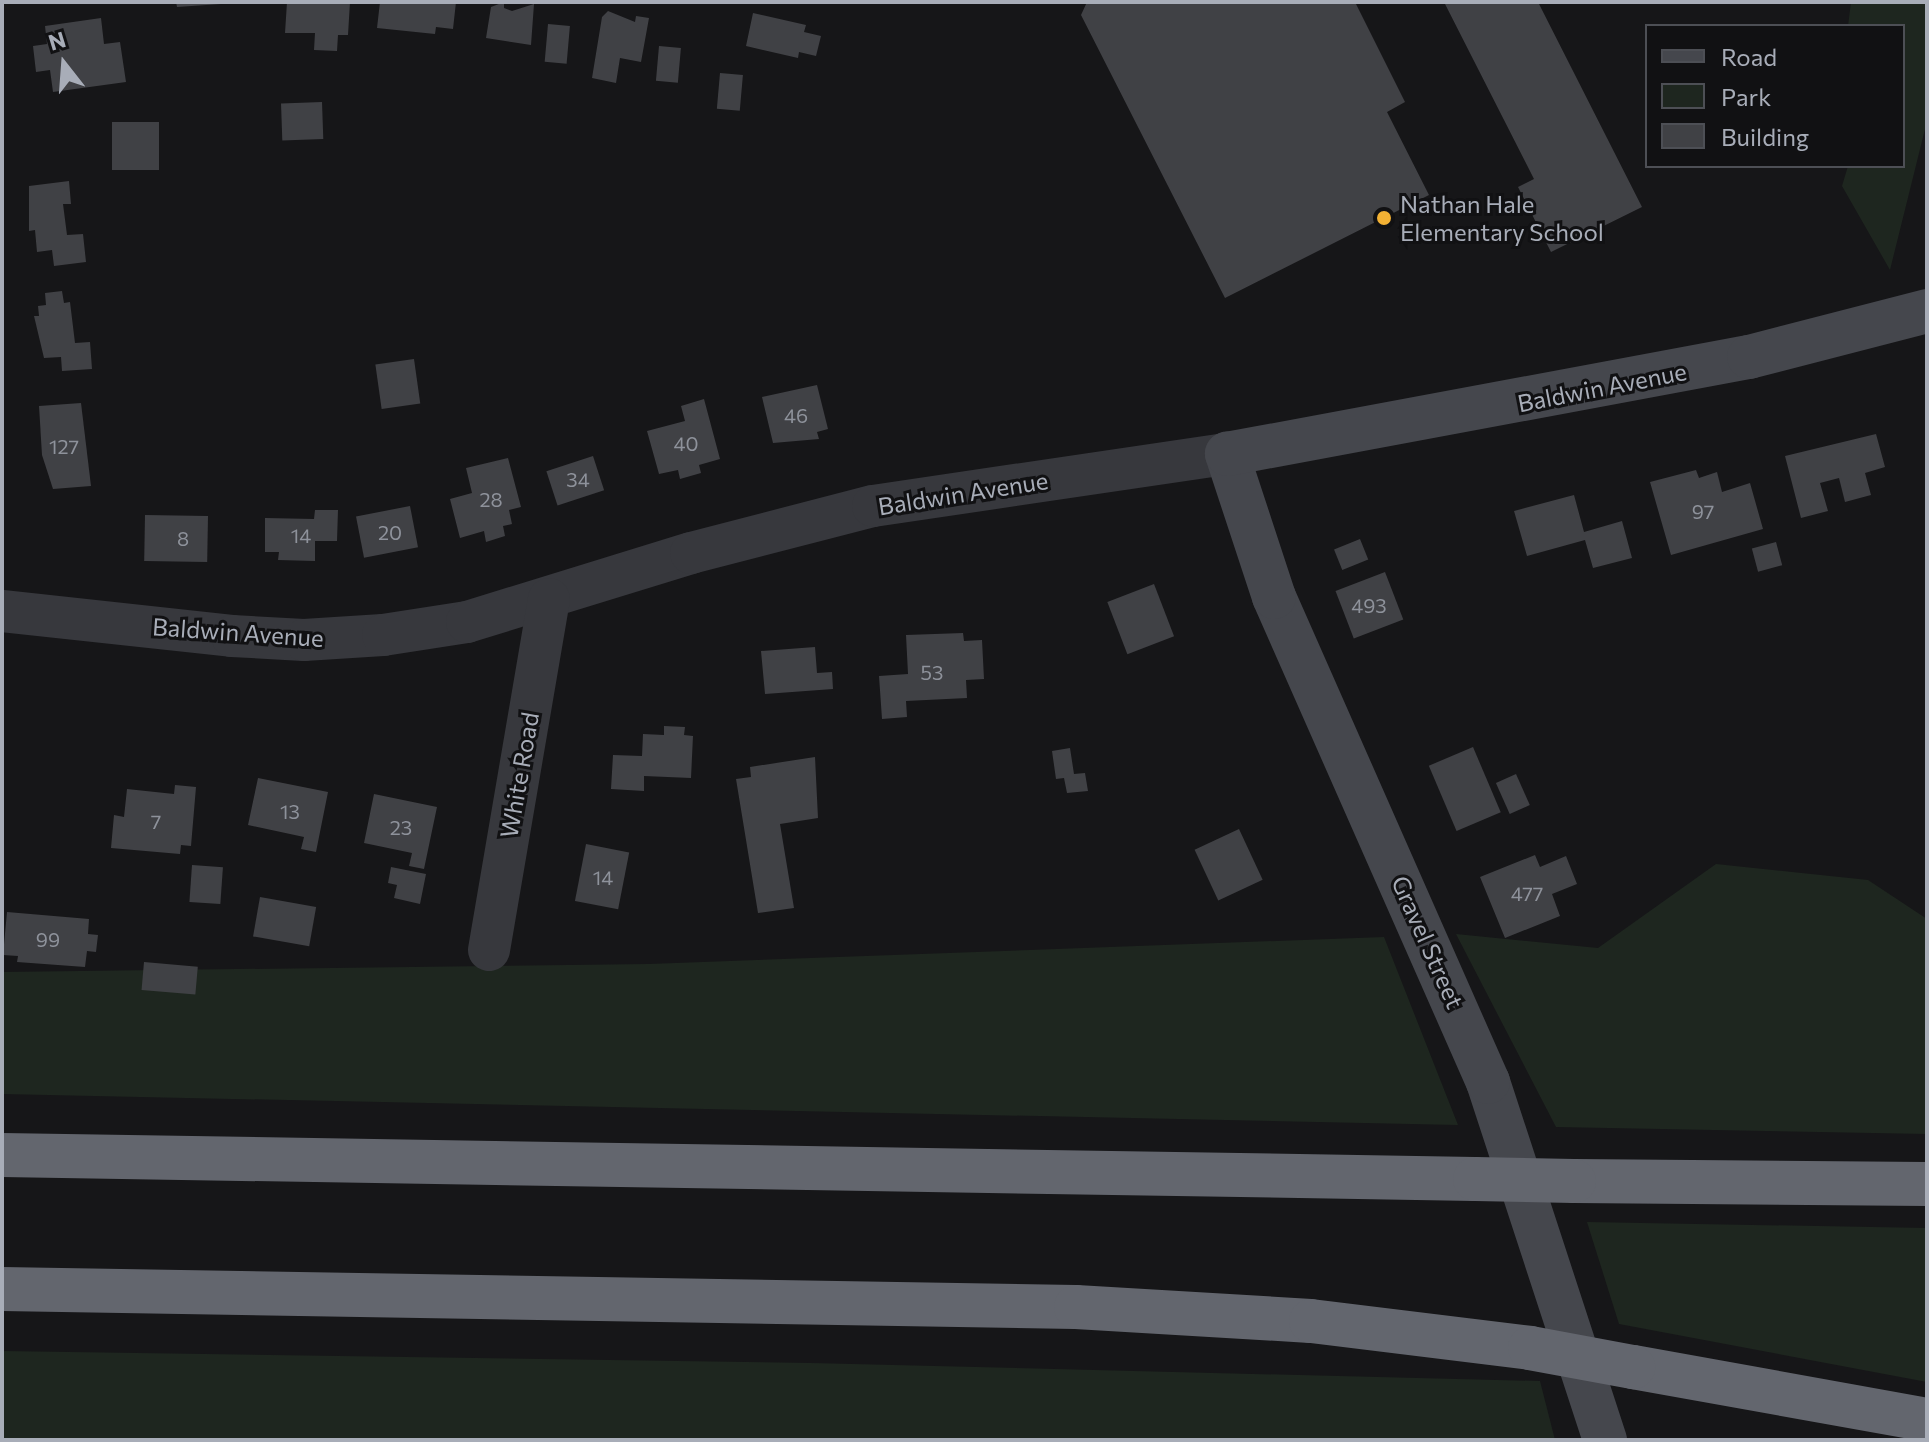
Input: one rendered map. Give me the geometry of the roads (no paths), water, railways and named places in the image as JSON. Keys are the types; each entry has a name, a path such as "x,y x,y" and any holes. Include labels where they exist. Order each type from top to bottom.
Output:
{"highway":[{"path":"2,1155 1927,1184"},
{"path":"2,1289 1107,1309 1311,1321 1530,1348 1927,1420"}],"street":[{"name":"Baldwin Avenue","path":"2,611 304,640 467,622 691,553 873,506 1227,454 1749,357 1927,311"},
{"name":"Gravel Street","path":"1227,454 1274,597 1488,1082 1605,1440"},
{"name":"White Road","path":"489,950 549,599"}],"place":[{"name":"Nathan Hale Elementary School","path":"1384,218"}]}
